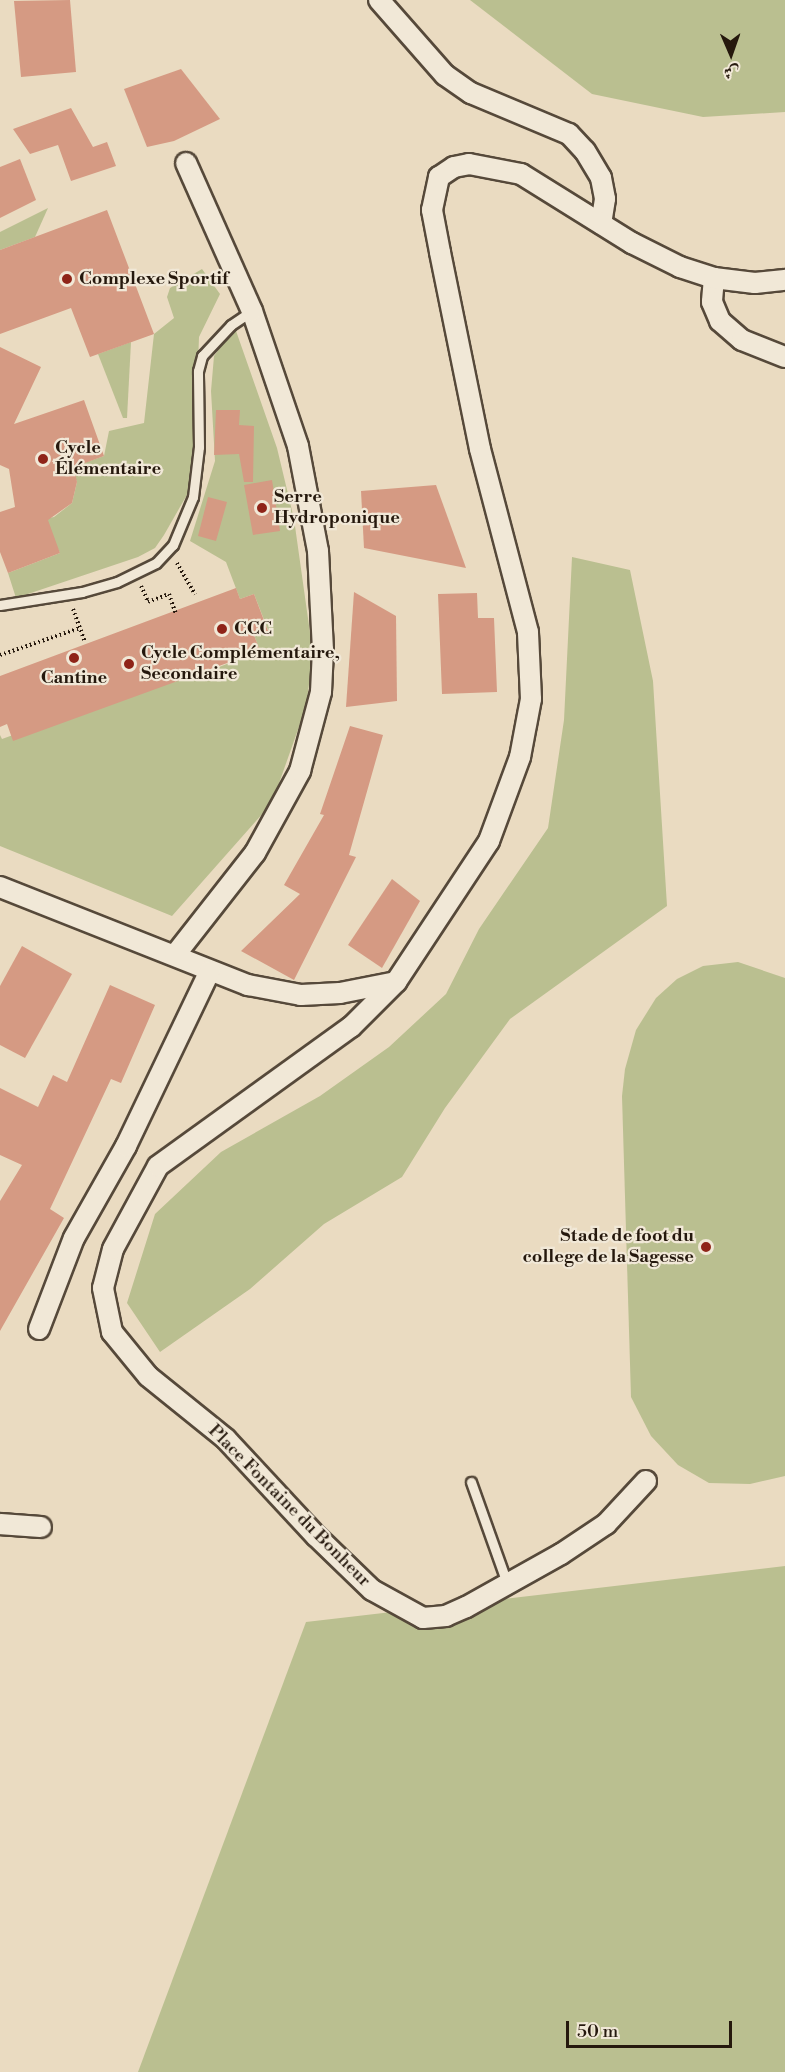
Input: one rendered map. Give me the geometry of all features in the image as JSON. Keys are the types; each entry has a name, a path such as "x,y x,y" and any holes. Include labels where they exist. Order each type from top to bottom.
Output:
{"street":[{"path":"379,0 445,75 471,93 569,134 602,178 605,199 601,224"},
{"path":"174,955 260,844 300,771 321,692 321,604 311,507 298,446 252,311 186,163"},
{"name":"Place Fontaine du Bonheur","path":"646,1481 606,1524 508,1586 446,1616 423,1618 372,1590 316,1536 225,1439 148,1376 112,1332 103,1288 113,1250 158,1166 351,1027 396,982 489,841 520,757 531,699 528,632 480,449 432,210 434,189 439,177 454,167 489,165 520,174 552,190 601,224 680,267 714,278 755,283 785,280"},
{"path":"714,278 712,302 720,321 742,340 785,357"},
{"path":"2,892 174,955 248,985 301,995 340,993 396,982"},
{"path":"39,1329 74,1238 126,1146 210,971"},
{"path":"0,1524 42,1527"}],"lane":[{"path":"0,605 68,594 137,574 166,552 184,523 193,497 199,447 198,371 202,356 231,325 252,311"},
{"path":"471,1482 508,1586"}],"path":[{"path":"166,552 184,570 195,594"},
{"path":"137,574 148,602 169,594 176,614"},
{"path":"68,594 85,642"},
{"path":"0,655 80,628"}],"green space":[{"path":"470,0 785,0 785,112 703,117 592,94"},
{"path":"48,208 35,237 0,250 0,232"},
{"path":"202,269 220,294 199,337 195,448 188,493 155,548 138,557 16,598 8,573 60,553 43,519 54,517 72,503 77,482 68,461 81,464 104,456 109,431 144,423 154,334 174,318 167,297 170,288"},
{"path":"235,328 277,448 294,519 313,654 306,707 272,803 172,916 0,846 0,735 2,739 206,665 209,671 260,651 254,635 268,630 254,594 240,599 226,562 190,541 215,461 211,391 214,356"},
{"path":"131,342 127,418 123,418 98,354"},
{"path":"572,557 630,570 653,681 667,906 510,1019 445,1108 402,1177 324,1224 250,1289 160,1352 127,1303 155,1214 221,1152 320,1096 389,1047 446,994 479,929 548,828 564,720"},
{"name":"Stade de foot du college de la Sagesse","path":"738,962 785,978 785,1476 750,1484 709,1483 678,1465 651,1436 631,1397 622,1096 625,1069 636,1030 656,998 677,979 703,966"},
{"path":"785,1566 785,2072 138,2072 306,1622"}],"building":[{"path":"70,0 76,72 21,77 14,1"},
{"path":"181,69 220,119 174,141 147,147 124,89"},
{"path":"71,108 93,147 107,142 116,166 71,181 58,145 30,154 13,129"},
{"path":"20,159 36,200 0,218 0,167"},
{"name":"Complexe Sportif","path":"107,210 154,334 90,357 71,308 0,334 0,250"},
{"name":"Cycle Élémentaire","path":"0,347 41,367 14,424 84,400 104,456 74,467 77,482 72,503 48,520 60,553 8,573 0,552 0,512 15,507 9,469 0,465"},
{"path":"216,410 240,410 239,425 254,426 253,482 244,482 239,454 214,455"},
{"name":"Serre Hydroponique","path":"272,480 280,531 253,535 244,485"},
{"path":"436,485 466,568 364,548 361,491"},
{"path":"208,497 227,502 216,541 198,536"},
{"name":"Cycle Complémentaire, Secondaire","path":"236,588 240,599 254,594 268,631 254,635 260,651 13,741 7,724 0,727 0,676"},
{"path":"354,592 396,616 397,701 346,707"},
{"path":"477,593 478,618 494,618 497,692 442,694 438,594"},
{"path":"350,726 383,735 349,855 356,857 294,980 241,951 300,894 284,885 324,815 320,814"},
{"path":"392,879 420,901 382,968 348,945"},
{"path":"22,946 72,974 25,1058 0,1045 0,986"},
{"path":"110,985 155,1005 121,1083 111,1079 50,1209 64,1218 0,1331 0,1201 22,1165 0,1155 0,1088 38,1107 53,1075 67,1082"}],"place":[{"name":"Complexe Sportif","path":"67,279"},
{"name":"Cycle Élémentaire","path":"43,459"},
{"name":"Serre Hydroponique","path":"262,508"},
{"name":"CCC","path":"222,629"},
{"name":"Cantine","path":"74,658"},
{"name":"Cycle Complémentaire, Secondaire","path":"129,664"},
{"name":"Stade de foot du college de la Sagesse","path":"706,1247"}]}
